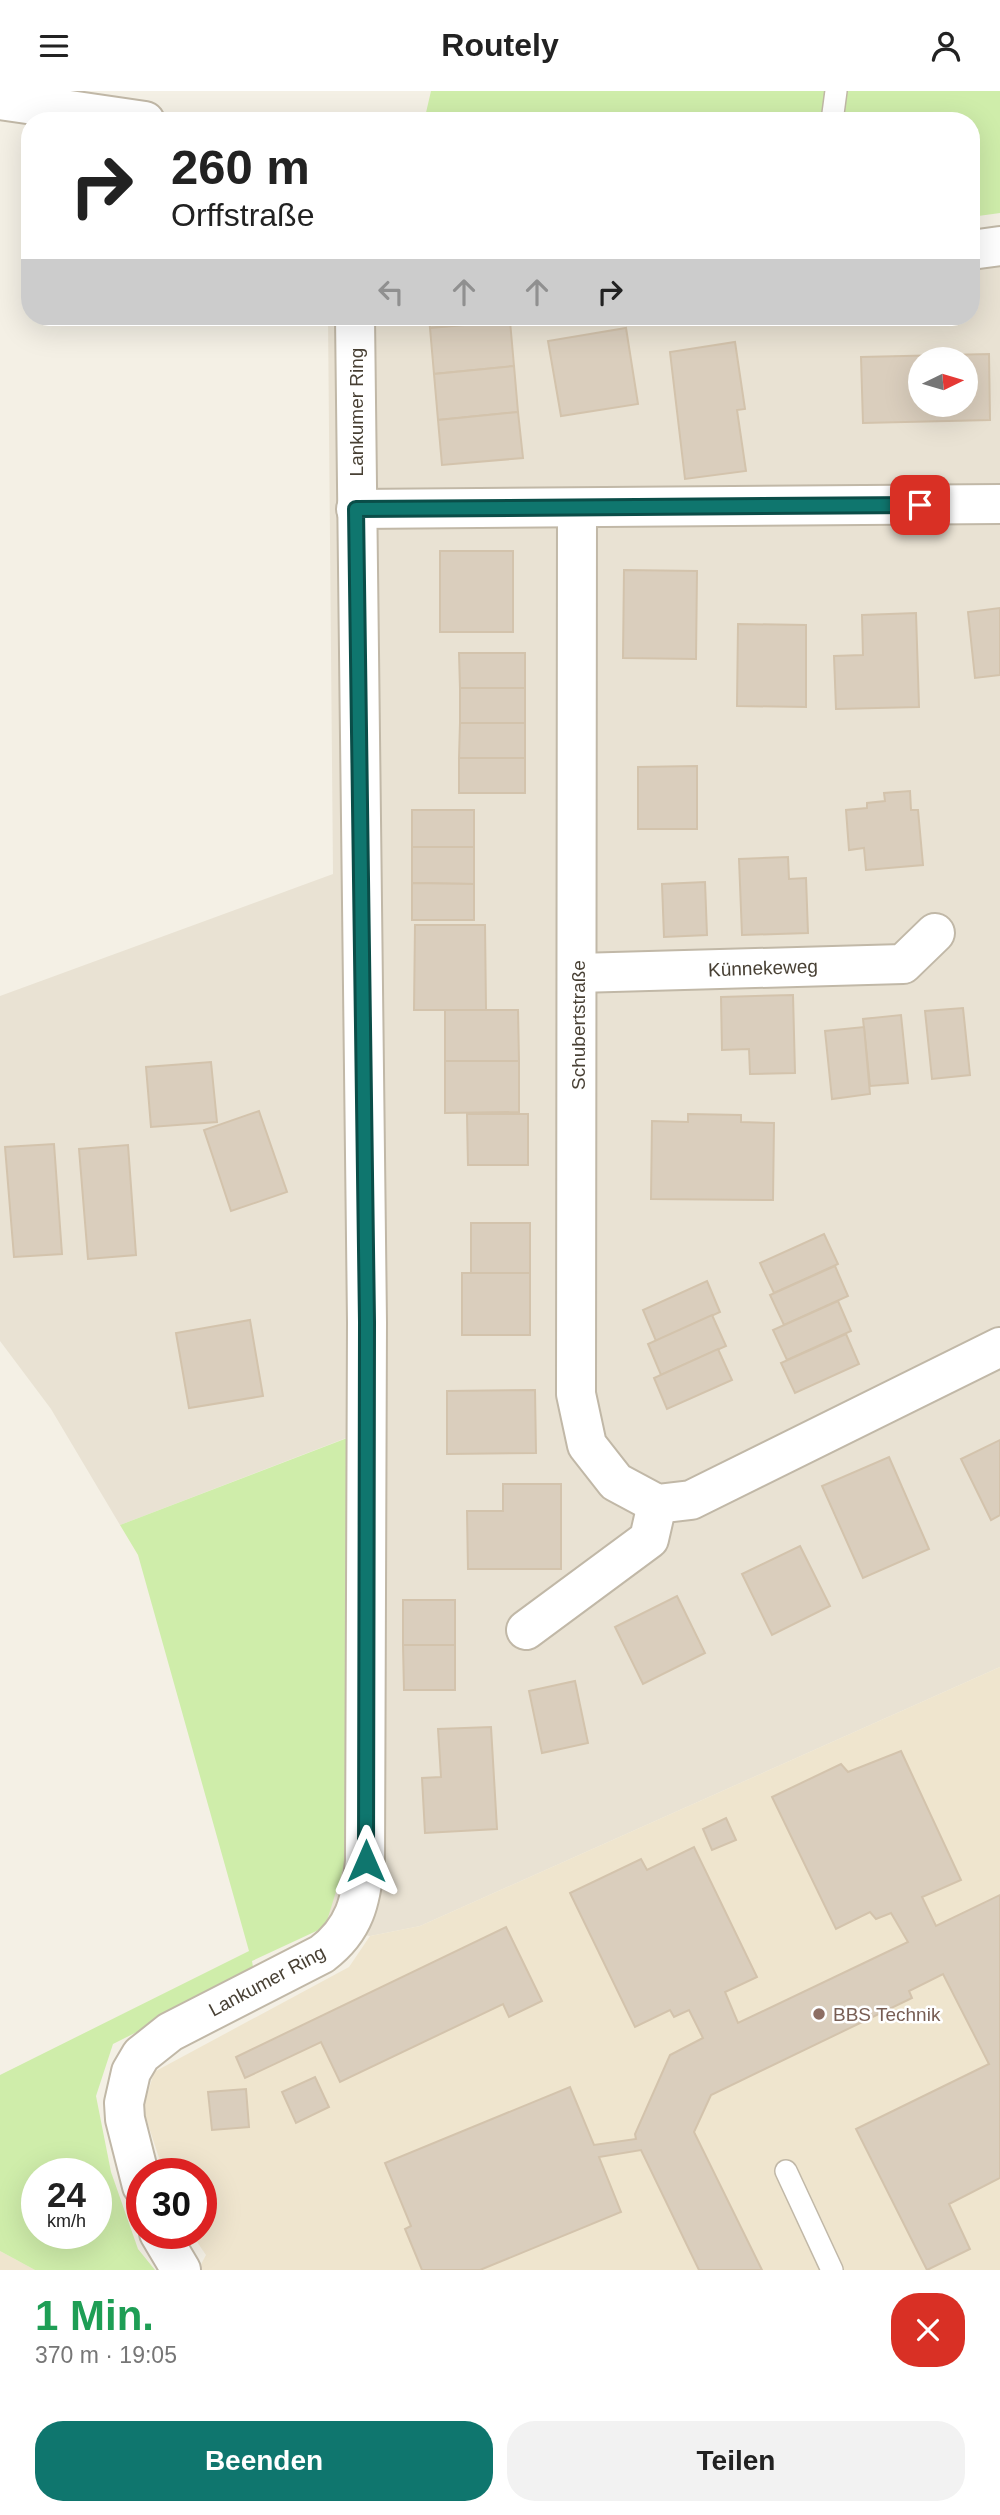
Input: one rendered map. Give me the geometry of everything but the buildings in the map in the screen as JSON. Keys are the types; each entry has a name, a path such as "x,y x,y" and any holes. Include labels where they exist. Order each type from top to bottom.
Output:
{"street":[{"path":"0,100 83,112"},
{"path":"980,249 1000,246"},
{"name":"Lankumer Ring","path":"135,2158 125,2119 124,2103 131,2072 141,2055 170,2032 322,1954 346,1932 361,1900 366,1861 367,1322 355,326"},
{"path":"356,509 1000,504"},
{"name":"Schubertstraße","path":"576,509 576,1394 587,1445 616,1482 657,1504"},
{"name":"Künnekeweg","path":"578,973 903,964 935,933"},
{"path":"526,1630 649,1539 657,1504 691,1500 1000,1347"},
{"path":"169,2249 181,2270"}],"lane":[{"path":"833,112 836,91"},
{"path":"786,2171 832,2270"}],"shaded area":[{"path":"1000,264 1000,1667 420,1926 370,1936 325,1927 354,1435 120,1525 51,1409 0,1341 0,996 333,874 328,326 980,326 980,267"},
{"path":"1000,1667 1000,2270 198,2270 206,2255 202,2249 217,2249 217,2158 159,2158 143,2109 154,2072 349,1967 370,1936 420,1926"},
{"path":"0,2251 35,2270 0,2270"}],"green space":[{"path":"431,91 1000,91 1000,213 980,216 980,112 426,112"},
{"path":"355,1435 347,1856 325,1927 252,1961 254,1973 113,2044 96,2096 108,2158 21,2158 21,2249 112,2249 112,2175 126,2215 126,2249 138,2249 155,2270 35,2270 0,2251 0,2075 249,1951 138,1555 120,1525"}],"place":[{"name":"BBS Technik","path":"819,2014"}],"route":[{"path":"366,1861 367,1322 356,509 920,505"}]}
